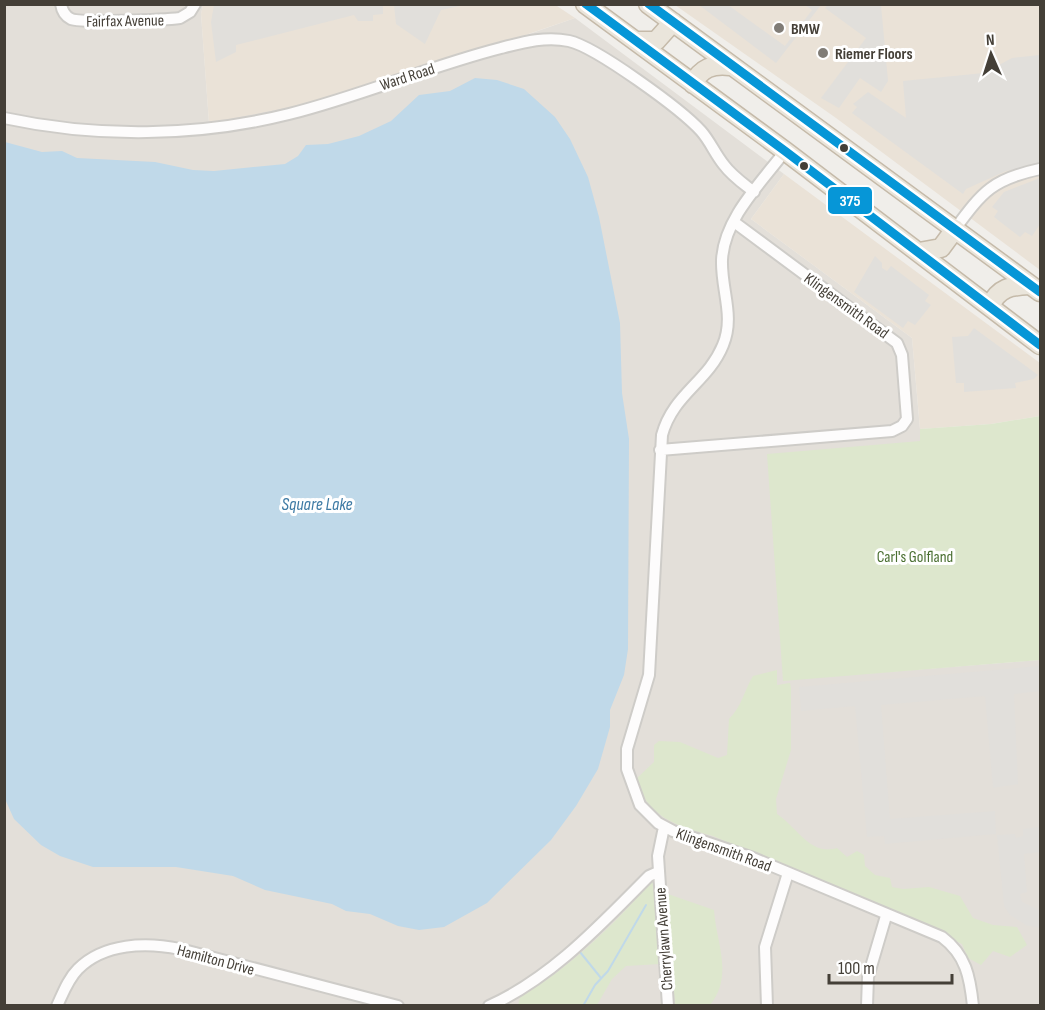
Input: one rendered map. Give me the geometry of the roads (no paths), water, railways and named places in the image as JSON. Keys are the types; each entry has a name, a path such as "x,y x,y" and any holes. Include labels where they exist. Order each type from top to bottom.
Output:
{"highway":[{"path":"585,4 785,151 1041,345"},
{"path":"648,4 1035,289"},
{"path":"637,41 656,41 673,22"},
{"path":"693,84 699,72 706,68 730,66"},
{"path":"919,252 940,248 955,229"},
{"path":"990,306 999,292 1005,288 1035,289"}],"street":[{"name":"Fairfax Avenue","path":"61,7 71,19 91,22 171,20 193,8"},
{"name":"Ward Road","path":"4,118 44,126 106,131 167,131 236,124 290,114 494,50 533,40 559,39 583,45 600,54 688,119 704,135 728,170 754,192"},
{"name":"Klingensmith Road","path":"785,151 734,222 723,255 729,313 726,336 714,362 672,410 664,427 660,450 649,675 632,729 627,769 640,805 664,827 788,873 886,916 932,932 953,945 965,964 973,1005"},
{"path":"955,229 983,194 999,180 1041,169"},
{"name":"Klingensmith Road","path":"660,450 892,431 902,426 907,419 901,351 897,343 734,222"},
{"path":"489,1005 519,990 563,958 649,876 658,872 658,856 664,827"},
{"name":"Cherrylawn Avenue","path":"658,872 668,1005"},
{"path":"766,1005 765,947 788,873"},
{"path":"867,1005 868,977 886,916"},
{"name":"Hamilton Drive","path":"57,1005 71,978 91,959 125,947 144,945 180,949 398,1005"}],"water":[{"name":"Square Lake","path":"475,78 497,80 524,89 555,117 570,139 588,177 599,217 620,323 622,393 629,439 628,649 624,675 610,710 610,727 598,769 576,806 551,840 487,903 444,927 419,930 398,926 370,914 346,911 332,904 265,890 233,876 176,867 93,867 60,856 41,845 14,819 5,799 5,142 42,152 62,151 77,158 155,162 193,170 214,171 285,164 298,156 306,145 328,144 359,136 391,121 419,95 450,91"}],"waterway":[{"path":"583,1006 595,985 608,971 646,905"},
{"path":"580,952 601,978"}],"place":[{"name":"BMW","path":"779,28"},
{"name":"Riemer Floors","path":"823,53"}],"park label":[{"name":"Carl's Golfland","path":"915,556"}]}
